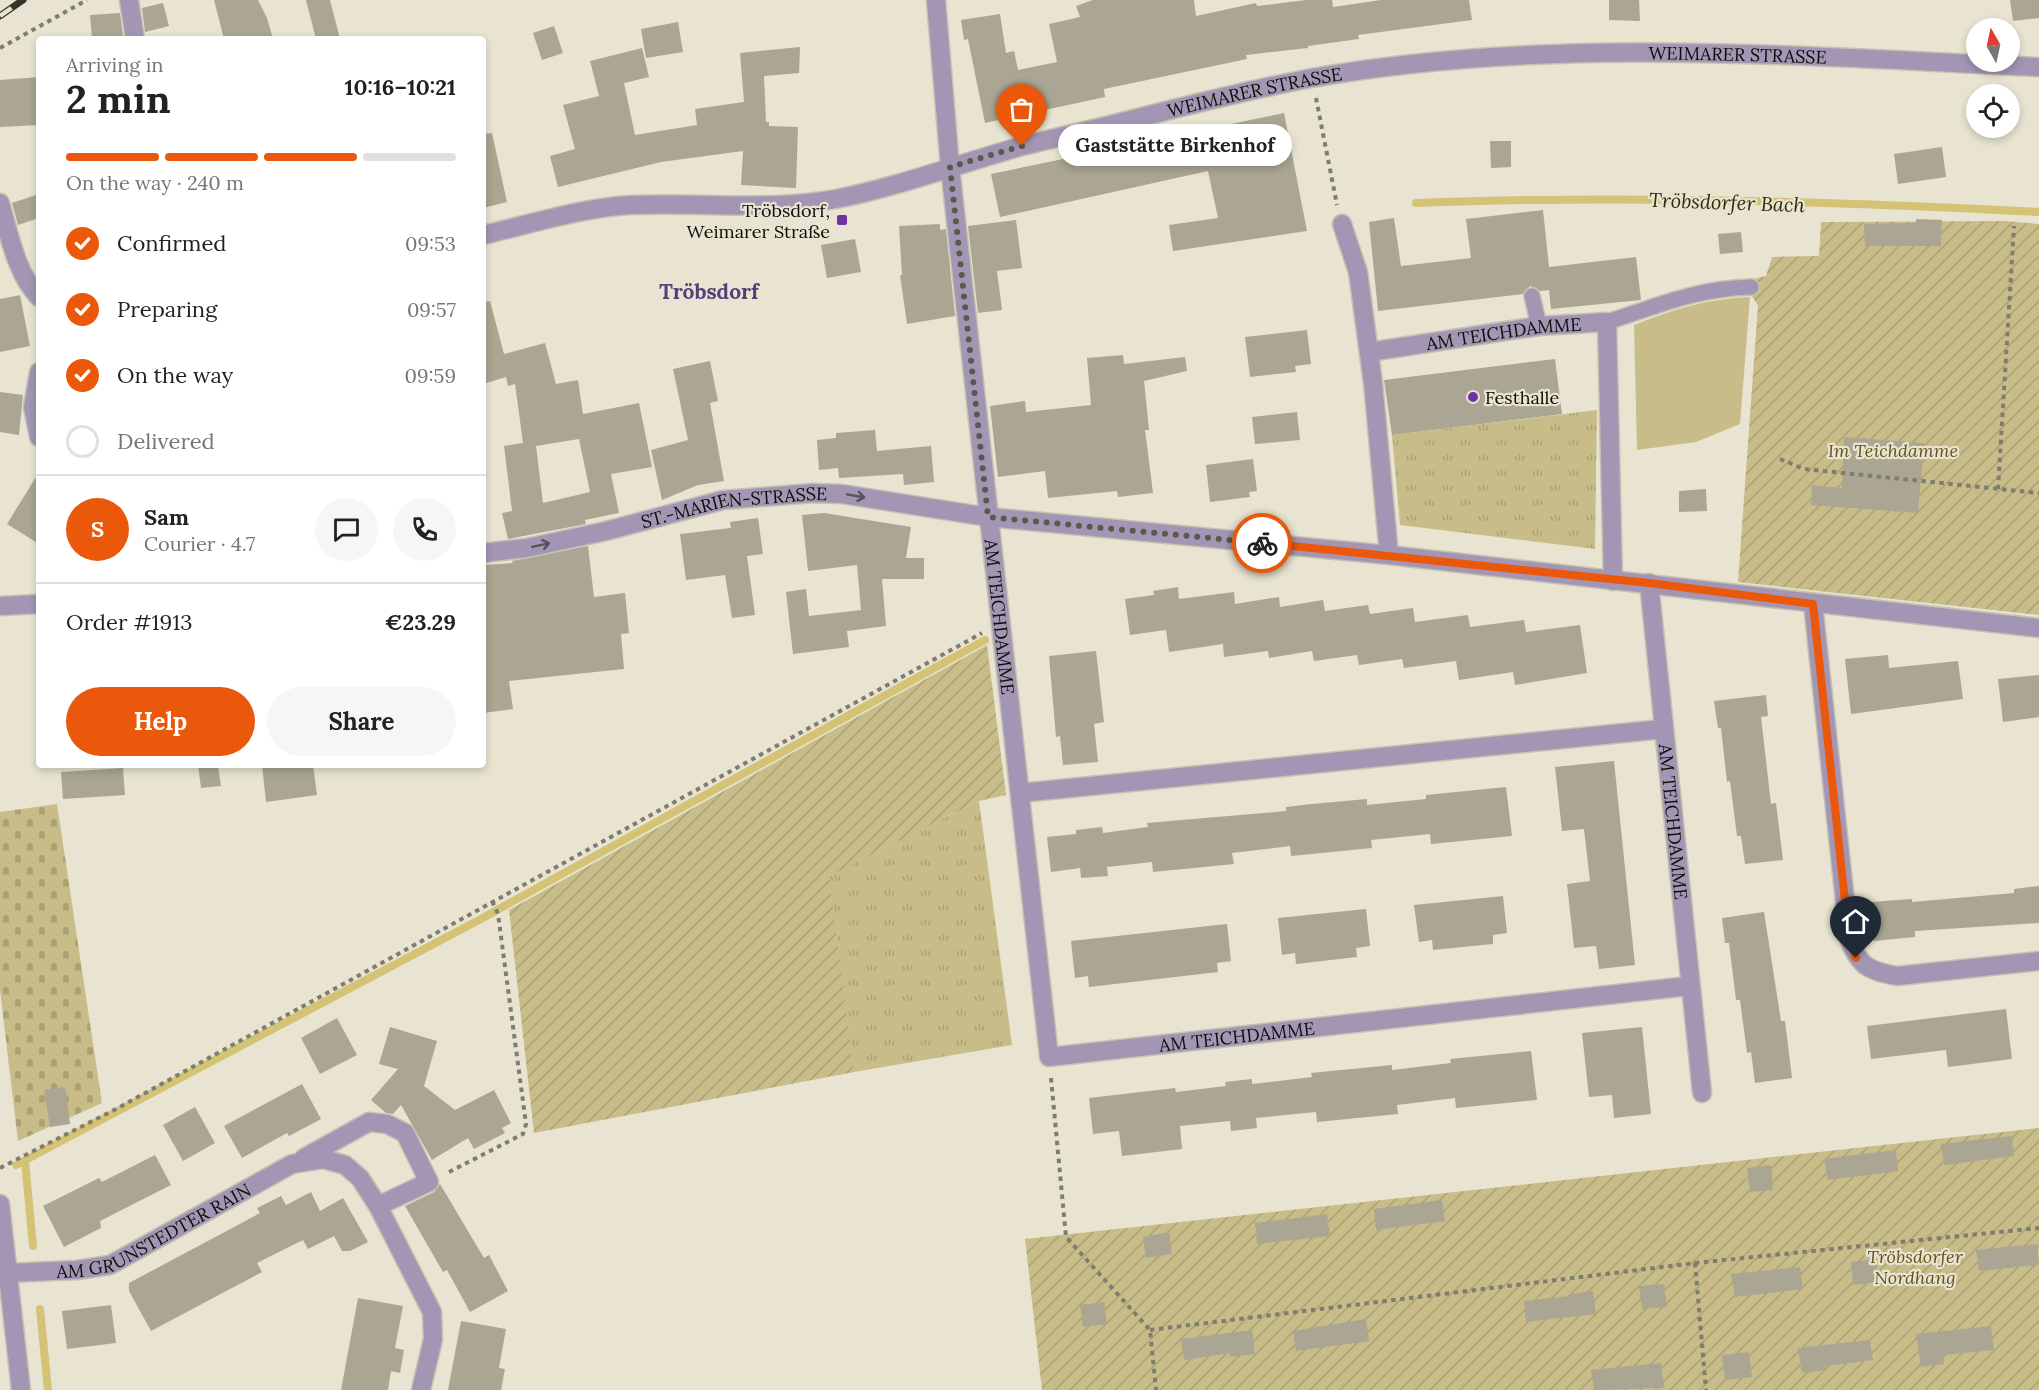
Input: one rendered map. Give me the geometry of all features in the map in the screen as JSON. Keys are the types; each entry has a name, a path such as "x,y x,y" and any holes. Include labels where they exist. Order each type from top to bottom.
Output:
{"street":[{"path":"129,0 135,36"},
{"path":"936,0 950,167 988,517"},
{"name":"WEIMARER STRASSE","path":"486,235 585,211 624,206 677,203 783,205 822,201 1022,146 1312,78 1435,61 1553,54 1686,54 2039,67"},
{"path":"0,203 17,258 36,294"},
{"path":"1342,224 1359,272 1389,555"},
{"name":"AM TEICHDAMME","path":"1369,352 1539,327 1607,322 1613,581"},
{"path":"36,390 33,407 36,422"},
{"name":"ST.-MARIEN-STRASSE","path":"486,554 527,548 606,531 723,500 751,496 842,494 988,517"},
{"name":"AM TEICHDAMME","path":"1689,986 1049,1057 988,517 1389,555 2039,628"},
{"name":"AM TEICHDAMME","path":"1649,583 1689,986 1702,1093"},
{"path":"0,606 36,604"},
{"path":"1813,604 1849,938 1856,958 1876,972 1897,976 2039,961"},
{"name":"AM TEICHDAMME","path":"1020,793 1664,729"},
{"name":"AM GRUNSTEDTER RAIN","path":"8,1273 77,1270 110,1265 369,1122 387,1124 405,1133 429,1182"},
{"name":"AM GRUNSTEDTER RAIN","path":"292,1164 323,1159 345,1165 360,1178 378,1206 432,1312 432,1339 421,1390"},
{"path":"378,1206 429,1182"},
{"path":"0,1204 21,1390"}],"lane":[{"path":"1607,322 1675,297 1716,288 1751,287"},
{"path":"1532,296 1539,327"}],"path":[{"path":"0,48 87,0"},
{"path":"1312,78 1342,224"},
{"path":"1998,489 2014,226"},
{"path":"1780,459 1804,469 2039,493"},
{"path":"0,1168 126,1103 1000,623"},
{"path":"429,1182 523,1134 526,1124 498,914 492,901"},
{"path":"1049,1057 1066,1237 1150,1330 1156,1390"},
{"path":"1150,1330 1695,1263 2039,1228"},
{"path":"1695,1263 1706,1390"}],"green space":[{"name":"Im Teichdamme","path":"2005,221 2039,224 2039,615 1738,582 1758,305 1751,295 1752,279 1766,276 1772,257 1819,256 1821,222"},
{"path":"1750,297 1740,424 1696,442 1637,450 1634,325 1690,306"},
{"path":"1597,410 1595,549 1400,525 1392,435"},
{"path":"987,645 1006,795 979,801 829,876 854,1072 534,1133 509,910"},
{"path":"979,801 1012,1045 854,1072 828,876"},
{"path":"57,804 102,1103 18,1141 0,990 0,812"},
{"name":"Tröbsdorfer Nordhang","path":"2039,1128 2039,1390 1042,1390 1025,1239"}],"building":[{"path":"214,0 258,0 272,36 223,36"},
{"path":"306,0 330,0 339,36 315,36"},
{"path":"1093,0 1194,0 1196,16 1256,3 1257,6 1306,0 1332,0 1333,7 1381,0 1469,0 1472,20 1358,35 1359,39 1246,55 1247,59 1104,89 1105,97 985,123 968,39 964,40 961,20 1000,14 1006,53 1014,51 1018,70 1057,62 1049,24 1080,17 1076,6"},
{"path":"1609,0 1639,0 1640,21 1609,20"},
{"path":"2010,0 2039,0 2039,18 2020,20 2020,18 2013,18"},
{"path":"163,3 169,26 145,32 142,8"},
{"path":"120,13 123,36 92,36 90,15"},
{"path":"678,22 683,52 646,58 641,29"},
{"path":"554,26 563,53 542,60 533,33"},
{"path":"800,47 799,73 764,76 766,122 769,122 769,126 798,127 796,188 741,185 743,151 661,162 558,187 550,156 575,149 563,105 599,96 590,61 642,48 649,77 624,83 635,135 697,125 695,109 744,102 740,53"},
{"path":"36,77 36,125 0,127 0,80"},
{"path":"1284,113 1307,231 1173,251 1169,225 1218,218 1208,171 1000,217 991,174"},
{"path":"492,133 507,202 486,207 486,134"},
{"path":"1490,141 1511,141 1511,167 1491,168"},
{"path":"1942,147 1946,177 1898,184 1894,154"},
{"path":"36,195 36,219 18,225 12,203"},
{"path":"1543,210 1549,267 1636,257 1641,300 1551,309 1549,290 1540,291 1530,286 1523,294 1378,311 1369,222 1394,218 1401,266 1471,258 1466,219"},
{"path":"1916,219 1942,220 1941,246 1865,246 1864,224 1916,223"},
{"path":"1016,220 1022,268 997,271 1002,310 978,313 968,226"},
{"path":"940,224 940,230 946,229 955,316 907,324 900,275 902,275 899,226"},
{"path":"1741,232 1743,252 1720,254 1718,234"},
{"path":"855,239 861,272 827,278 821,245"},
{"path":"20,295 30,346 0,352 0,299"},
{"path":"490,301 504,354 545,343 556,384 578,380 583,414 639,403 652,467 611,474 619,513 585,520 586,524 508,539 502,513 512,511 504,446 523,443 515,384 508,386 506,377 486,383 486,302","holes":["579,439 590,492 543,503 536,446"]},
{"path":"1307,330 1311,364 1295,366 1296,372 1250,377 1245,337"},
{"path":"1123,355 1124,364 1185,357 1187,371 1144,381 1149,430 1145,430 1153,493 1118,497 1117,491 1048,498 1045,471 998,477 990,406 1025,401 1026,412 1091,405 1087,358"},
{"name":"Festhalle","path":"1555,359 1562,414 1392,435 1384,380"},
{"path":"710,361 718,401 710,403 724,481 698,485 662,500 651,450 688,440 673,369"},
{"path":"0,392 23,395 19,435 0,432"},
{"path":"1297,412 1300,440 1255,444 1252,417"},
{"path":"875,430 877,451 931,446 934,482 904,485 903,474 839,478 838,468 819,470 817,440 836,438 836,433"},
{"path":"1844,437 1924,443 1918,513 1811,505 1812,485 1842,488"},
{"path":"1253,459 1257,491 1249,492 1250,497 1210,502 1206,465"},
{"path":"36,477 36,542 7,524"},
{"path":"1706,489 1707,511 1679,512 1679,491"},
{"path":"824,513 911,527 906,558 924,558 924,579 882,579 886,626 847,631 849,647 793,654 786,592 806,589 809,616 861,610 857,565 808,571 802,515"},
{"path":"758,518 763,554 747,556 755,615 732,618 725,575 686,580 680,534 731,528 730,522"},
{"path":"588,546 594,597 625,593 629,633 621,634 624,669 509,681 513,709 486,713 486,565 513,563 512,561"},
{"path":"1178,587 1179,599 1234,592 1235,604 1279,597 1280,607 1323,600 1325,611 1368,605 1370,614 1413,608 1415,622 1468,615 1470,627 1524,620 1526,632 1580,625 1587,673 1515,685 1513,672 1459,680 1456,661 1404,668 1402,659 1359,665 1357,655 1314,661 1312,651 1269,658 1268,651 1224,657 1223,644 1169,652 1166,630 1130,635 1125,599 1154,595 1153,591"},
{"path":"1096,651 1104,722 1094,724 1098,762 1063,765 1060,736 1056,737 1049,656"},
{"path":"1888,655 1889,668 1958,661 1963,699 1851,714 1845,659"},
{"path":"2039,675 2039,717 2003,722 1998,679"},
{"path":"1766,695 1768,716 1761,717 1771,804 1776,803 1783,860 1745,864 1741,836 1737,836 1730,781 1727,782 1721,728 1718,728 1714,701"},
{"path":"1614,761 1635,965 1599,969 1596,946 1574,948 1567,884 1590,881 1584,829 1562,831 1555,767"},
{"path":"123,768 125,795 63,799 61,772"},
{"path":"198,768 218,768 221,786 201,788"},
{"path":"262,768 313,768 317,795 266,802"},
{"path":"1506,787 1512,836 1431,844 1430,834 1371,840 1372,848 1291,856 1290,846 1232,853 1234,864 1153,872 1152,862 1107,867 1108,876 1081,878 1080,868 1051,872 1047,837 1076,834 1076,830 1102,827 1103,833 1148,827 1147,823 1286,811 1286,807 1312,804 1367,799 1367,805 1426,799 1426,795"},
{"path":"2039,886 2039,923 1915,931 1915,937 1874,941 1871,902 1912,899 1912,902 2014,893 2014,889"},
{"path":"1503,896 1507,933 1493,935 1493,944 1433,950 1432,940 1419,942 1414,905"},
{"path":"1366,909 1370,946 1356,948 1357,957 1296,964 1295,953 1282,955 1278,918"},
{"path":"1764,912 1781,1021 1785,1021 1792,1078 1755,1083 1751,1052 1747,1053 1740,1000 1736,1000 1729,943 1725,943 1722,918"},
{"path":"1227,924 1231,961 1217,963 1218,972 1089,987 1088,976 1075,978 1071,941"},
{"path":"2006,1009 2012,1059 1948,1067 1946,1050 1871,1059 1867,1026"},
{"path":"337,1018 357,1055 320,1074 301,1038"},
{"path":"390,1027 437,1041 424,1086 455,1110 494,1090 511,1123 502,1128 505,1133 474,1149 468,1138 432,1160 401,1105 393,1114 386,1113 371,1100 398,1069 379,1064"},
{"path":"1642,1027 1651,1114 1614,1118 1612,1095 1589,1097 1582,1033"},
{"path":"1531,1051 1537,1100 1456,1108 1455,1098 1397,1105 1398,1114 1317,1122 1316,1112 1256,1118 1257,1128 1231,1131 1230,1121 1180,1126 1182,1149 1122,1156 1119,1131 1093,1134 1089,1098 1175,1088 1176,1092 1226,1086 1225,1082 1252,1079 1252,1084 1312,1077 1311,1073 1392,1065 1392,1070 1451,1063 1450,1059"},
{"path":"302,1084 321,1119 289,1136 287,1133 242,1158 224,1126"},
{"path":"65,1087 70,1124 50,1127 44,1090"},
{"path":"195,1107 215,1143 183,1161 163,1125"},
{"path":"2012,1136 2014,1156 1944,1165 1941,1144"},
{"path":"1896,1150 1898,1171 1828,1180 1824,1159"},
{"path":"155,1155 171,1185 100,1221 101,1228 64,1247 43,1206 99,1178 102,1182"},
{"path":"1771,1165 1773,1190 1750,1192 1747,1168"},
{"path":"440,1184 484,1258 489,1255 508,1291 470,1312 447,1270 443,1272 405,1206 434,1192"},
{"path":"311,1192 320,1211 343,1198 368,1242 350,1251 342,1251 334,1236 308,1249 303,1240 257,1263 262,1272 151,1331 129,1291 129,1283 260,1213 257,1208 281,1196 286,1205"},
{"path":"1442,1200 1445,1221 1376,1230 1374,1209"},
{"path":"1327,1214 1330,1236 1257,1244 1255,1223"},
{"path":"1169,1232 1172,1254 1146,1258 1143,1237"},
{"path":"2037,1244 2039,1265 1979,1271 1976,1250"},
{"path":"1876,1259 1879,1282 1853,1285 1851,1262"},
{"path":"1800,1267 1803,1289 1735,1297 1731,1274"},
{"path":"1664,1284 1667,1307 1642,1309 1639,1286"},
{"path":"1593,1291 1596,1314 1526,1322 1524,1301"},
{"path":"358,1298 403,1306 395,1348 404,1350 400,1373 391,1371 388,1390 341,1390"},
{"path":"1104,1302 1107,1324 1083,1327 1080,1305"},
{"path":"111,1305 116,1343 67,1349 62,1311"},
{"path":"1366,1319 1369,1341 1296,1351 1293,1331"},
{"path":"461,1321 506,1329 499,1368 505,1369 501,1390 448,1390"},
{"path":"1991,1326 1994,1350 1943,1355 1944,1364 1921,1367 1916,1334"},
{"path":"1252,1330 1255,1354 1230,1357 1230,1353 1184,1360 1181,1339"},
{"path":"1870,1340 1873,1360 1826,1366 1826,1370 1802,1373 1798,1348"},
{"path":"1749,1352 1752,1377 1725,1380 1722,1355"},
{"path":"1661,1363 1664,1388 1594,1390 1591,1370"}],"waterway":[{"name":"Tröbsdorfer Bach","path":"1416,203 1572,199 1728,200 2039,212"},
{"path":"16,1165 479,920 985,640"},
{"path":"25,1161 33,1246"},
{"path":"40,1309 48,1390"}],"railway":[{"path":"0,16 23,0"}],"way so far":[{"path":"1022,146 950,167 988,517 1262,543"}],"place":[{"name":"Gaststätte Birkenhof","path":"1022,146"},
{"name":"Tröbsdorf, Weimarer Straße","path":"842,220"},
{"name":"Festhalle","path":"1473,397"}],"district":[{"name":"Tröbsdorf","path":"709,291"}],"route":[{"path":"1262,543 1649,583 1813,604 1849,938 1856,958"}]}
